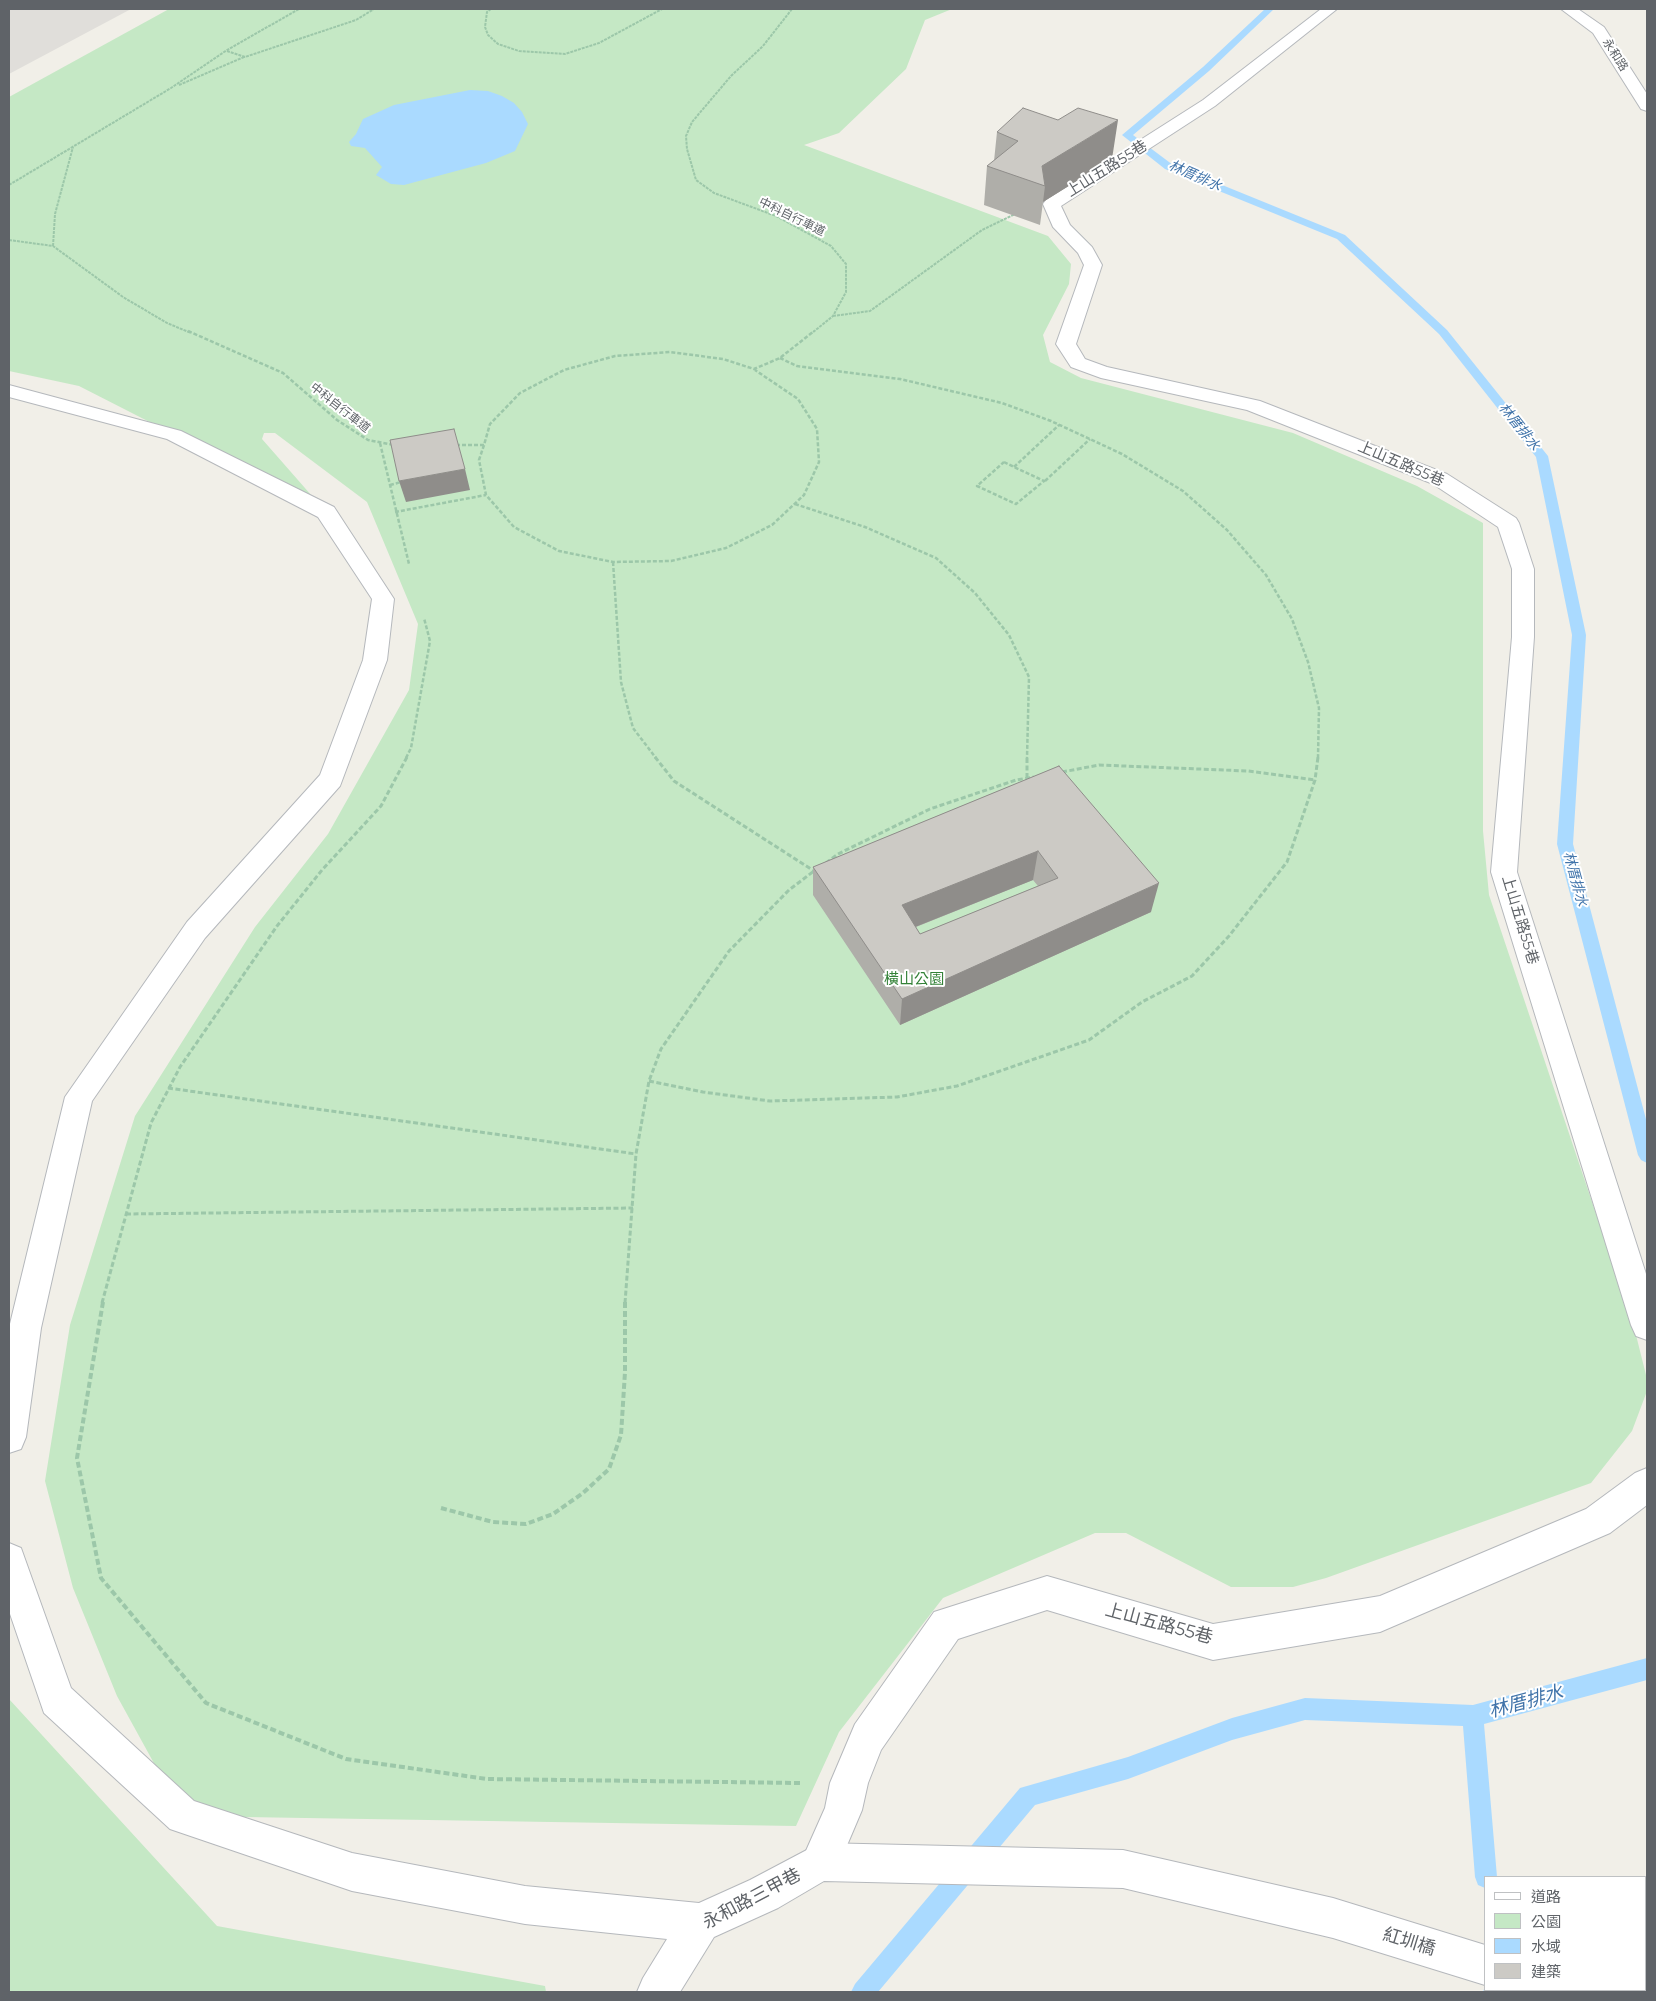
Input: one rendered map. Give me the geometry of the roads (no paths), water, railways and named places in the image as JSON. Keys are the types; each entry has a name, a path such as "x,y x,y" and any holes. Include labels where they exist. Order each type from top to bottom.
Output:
{"street":[{"name":"上山五路55巷","path":"1330,9 1209,103 1052,204 1062,227 1086,251 1093,265 1066,344 1078,363 1101,372 1253,405 1440,479 1508,523 1522,569 1523,637 1504,872 1647,1325"},
{"name":"永和路","path":"1571,10 1599,30 1647,106"},
{"path":"9,391 174,435 326,512 383,599 375,660 331,778 196,930 79,1096 25,1328 9,1437"},
{"name":"上山五路55巷","path":"820,1862 843,1810 849,1784 868,1737 947,1625 1047,1593 1213,1642 1380,1614 1598,1521 1647,1485"},
{"path":"9,1560 58,1700 183,1816 352,1872 525,1905 700,1923"},
{"name":"永和路三甲巷","path":"657,1992 700,1923 764,1894 820,1862"},
{"name":"紅圳橋","path":"820,1862 1123,1869 1333,1918 1484,1966"}],"water":[{"path":"470,90 488,91 502,96 514,103 522,112 528,124 515,151 486,163 404,185 391,184 376,175 382,167 365,148 351,146 349,142 356,134 363,119 394,105"}],"waterway":[{"name":"林厝排水","path":"1270,9 1206,69 1127,135 1169,167 1341,237 1443,332 1542,456 1579,635 1565,844 1647,1155"},
{"name":"林厝排水","path":"1473,1716 1647,1669"},
{"path":"863,1992 1028,1796 1128,1768 1232,1729 1305,1709 1473,1716"},
{"name":"林厝排水","path":"1473,1716 1486,1876"}],"park label":[{"name":"橫山公園","path":"914,980"}]}
